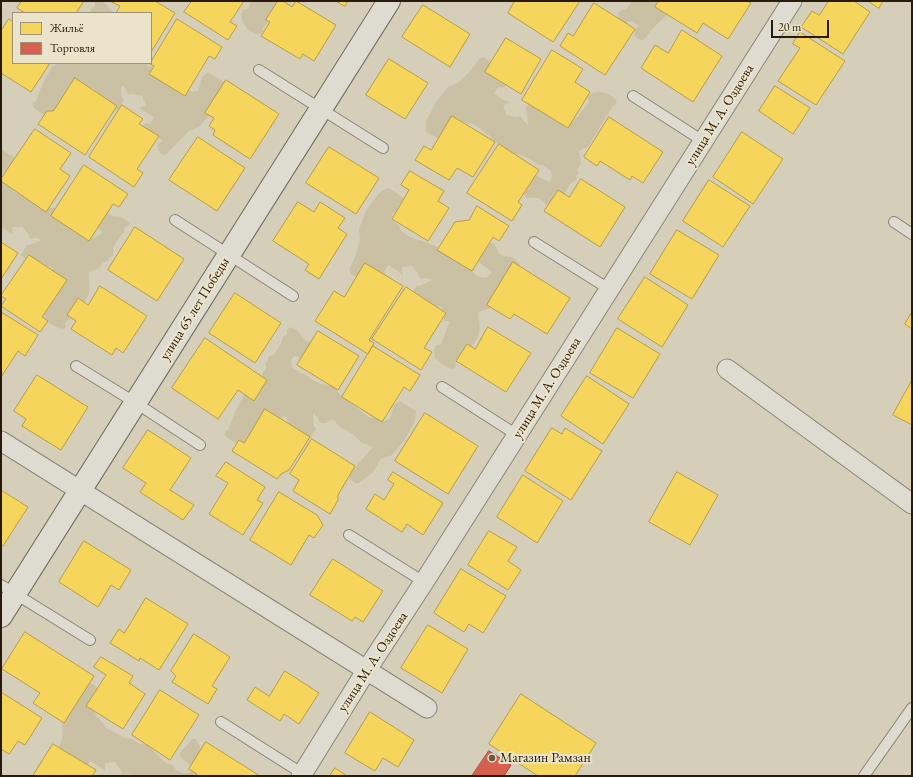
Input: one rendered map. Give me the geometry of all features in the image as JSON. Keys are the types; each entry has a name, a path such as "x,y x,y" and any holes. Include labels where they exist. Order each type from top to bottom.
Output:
{"street":[{"name":"улица 65 лет Победы","path":"1,616 8,589 80,491 389,1"},
{"name":"улица М. А. Оздоева","path":"302,775 366,671 792,1"},
{"path":"727,369 912,504"},
{"path":"1,441 427,708"}],"lane":[{"path":"259,70 383,148"},
{"path":"633,96 703,141"},
{"path":"175,220 293,296"},
{"path":"894,222 912,234"},
{"path":"534,242 609,289"},
{"path":"76,366 200,445"},
{"path":"442,387 517,435"},
{"path":"349,535 424,582"},
{"path":"8,589 90,640"},
{"path":"864,776 912,708"},
{"path":"221,722 302,775"}],"shaded area":[{"path":"95,1 100,1 106,4 113,12 90,12 91,9 95,6"},
{"path":"251,1 285,1 276,15 262,28 263,31 260,34 252,32 243,23 241,14 242,10 248,9"},
{"path":"628,1 686,1 676,12 666,16 653,28 644,40 640,40 634,36 635,29 639,26 632,21 625,23 618,18 619,12 623,9 626,10 631,3"},
{"path":"484,57 490,62 489,68 485,71 506,85 502,88 498,87 494,94 510,102 503,106 506,115 516,117 521,116 528,125 527,113 525,110 531,100 552,112 555,121 558,122 573,122 589,102 587,97 594,92 606,93 617,101 587,148 583,148 579,152 581,163 577,169 579,173 576,176 577,180 570,184 563,197 547,206 540,199 526,198 524,194 531,175 550,182 552,177 551,171 543,165 538,165 532,160 521,155 507,152 503,146 494,141 490,136 473,124 461,122 443,141 426,132 426,121 436,102 448,87 459,82 480,58"},
{"path":"57,64 146,64 156,70 177,89 189,90 192,92 198,91 202,77 208,72 224,82 223,93 212,112 200,126 189,131 167,154 163,155 158,150 158,144 163,141 142,126 147,123 150,124 154,117 139,108 146,105 143,96 133,94 128,95 126,89 121,85 122,98 124,100 118,110 97,98 95,89 91,88 51,117 36,109 32,105 36,101 43,83 52,67"},
{"path":"1,149 14,157 13,165 2,174 3,181 6,182 14,192 48,208 55,208 87,236 93,238 102,232 99,228 89,222 104,203 109,213 113,216 122,217 130,223 124,228 124,233 121,235 113,248 113,256 109,257 108,261 103,262 100,268 89,272 89,294 82,305 65,323 66,326 64,329 50,324 46,320 44,314 53,268 50,266 34,264 21,255 27,245 42,240 36,238 30,239 22,226 12,227 13,235 1,227"},
{"path":"388,188 404,198 403,205 392,214 393,221 402,231 413,238 445,249 454,259 464,267 471,270 477,276 483,278 488,277 492,272 479,262 477,258 490,243 494,243 499,253 503,256 512,257 520,264 490,308 479,312 480,328 478,337 455,364 456,366 453,369 443,365 435,358 434,350 436,345 441,344 450,321 444,321 444,317 439,314 443,308 441,306 431,307 411,295 417,285 420,286 432,280 426,278 420,279 412,266 402,267 403,276 388,265 384,272 386,275 385,280 357,277 351,274 349,270 360,240 359,229 366,211 379,193"},
{"path":"289,327 298,331 303,339 308,342 319,341 308,363 294,356 291,361 292,367 300,373 305,374 311,379 322,384 335,387 339,394 348,399 368,417 381,419 384,421 390,419 394,405 400,401 416,411 415,421 404,441 392,455 381,459 372,473 359,483 355,483 349,479 351,472 373,447 362,443 353,434 340,427 333,419 325,423 320,423 318,418 313,413 314,426 316,429 310,438 301,435 298,429 290,426 286,417 283,416 280,420 243,445 230,440 224,434 228,430 244,395 264,382 262,374 266,368 265,364 268,357 275,354 283,337 287,334"},
{"path":"90,683 100,690 94,710 96,717 99,718 106,728 125,738 132,739 140,744 148,745 166,763 173,765 176,770 185,774 191,772 194,768 181,758 179,754 192,739 196,739 201,749 205,752 210,776 122,775 121,770 115,762 105,763 105,771 90,761 86,768 57,753 63,736 62,724 69,707 81,689"}],"building: Жильё":[{"path":"22,1 84,1 77,12 23,12 17,8"},
{"path":"155,1 175,13 152,50 152,12 117,12 120,6 112,2"},
{"path":"192,1 244,1 230,22 237,26 228,40 184,12"},
{"path":"278,1 283,1 292,7 296,1 336,25 314,61 303,54 300,59 261,36 270,22 266,20"},
{"path":"336,1 348,1 345,6"},
{"path":"515,1 580,1 553,42 508,13"},
{"path":"659,1 747,1 751,3 728,39 703,23 697,33 655,7"},
{"path":"829,1 854,1 870,12 843,54 801,27 812,11 819,15"},
{"path":"868,1 883,1 879,8"},
{"path":"594,3 635,29 605,75 560,46 568,33 573,36"},
{"path":"423,5 470,34 450,67 402,37"},
{"path":"9,19 12,21 12,64 49,64 31,92 1,73 1,31"},
{"path":"177,19 222,47 215,59 209,56 185,96 149,74 154,66 150,64 152,64 152,60"},
{"path":"682,30 722,56 693,102 641,68 655,45 668,53"},
{"path":"800,32 845,61 816,105 778,81 800,48 793,44"},
{"path":"506,38 541,59 521,94 485,72"},
{"path":"552,50 583,69 575,82 590,92 568,128 522,100"},
{"path":"389,59 428,83 405,119 366,95"},
{"path":"75,78 117,106 85,155 38,124 47,111 53,111"},
{"path":"226,80 279,114 250,159 213,135 215,130 209,126 214,118 205,113"},
{"path":"775,86 810,108 793,134 759,111"},
{"path":"122,105 143,119 139,124 159,136 137,169 143,173 134,187 89,157"},
{"path":"452,116 495,142 473,177 457,168 449,180 415,160 424,146 431,150"},
{"path":"609,117 663,152 643,183 632,176 630,180 600,161 597,166 584,157"},
{"path":"35,129 71,153 60,169 70,176 46,212 1,181"},
{"path":"742,132 783,159 753,204 713,177"},
{"path":"198,137 245,168 217,211 169,180"},
{"path":"499,144 539,170 518,202 522,205 512,221 467,193"},
{"path":"329,147 379,178 356,214 306,183"},
{"path":"84,165 128,194 119,207 113,204 89,241 51,216"},
{"path":"410,171 444,191 438,201 449,208 428,241 392,219 409,190 401,185"},
{"path":"581,179 625,207 600,247 544,211 558,190 569,197"},
{"path":"709,180 750,206 723,247 683,221"},
{"path":"298,202 314,212 320,202 345,218 338,228 347,234 319,279 305,270 309,264 273,241"},
{"path":"477,206 509,226 499,241 493,237 472,271 437,250 455,222 469,220"},
{"path":"135,227 184,259 157,301 108,270"},
{"path":"677,230 719,255 692,299 650,274"},
{"path":"1,242 18,253 1,279"},
{"path":"29,255 67,280 42,317 48,321 40,332 1,306 6,299 1,296"},
{"path":"513,262 570,298 547,334 514,314 510,319 487,305"},
{"path":"365,263 403,286 369,340 374,343 368,354 315,321 334,291 344,297"},
{"path":"645,277 688,305 662,347 618,319"},
{"path":"100,286 147,316 123,353 116,348 112,355 71,329 76,321 67,315 78,298 88,305"},
{"path":"406,287 446,313 424,348 432,352 421,370 372,339"},
{"path":"235,293 281,323 255,363 209,333"},
{"path":"1,312 38,335 25,356 18,351 1,377"},
{"path":"912,312 912,329 905,324"},
{"path":"488,327 531,353 506,392 456,361 467,344 475,349"},
{"path":"617,328 660,354 633,398 590,373"},
{"path":"318,331 359,356 338,390 297,365"},
{"path":"205,338 267,380 254,401 238,390 218,419 172,388"},
{"path":"373,346 420,375 410,391 404,387 382,422 342,397"},
{"path":"37,375 88,407 61,450 22,426 26,419 14,411"},
{"path":"587,376 629,404 603,444 561,416"},
{"path":"912,380 912,425 893,415"},
{"path":"265,409 310,437 289,470 281,474 277,479 232,451 239,440 244,443"},
{"path":"425,413 478,446 448,494 395,461"},
{"path":"552,428 562,434 565,428 602,451 571,500 525,471"},
{"path":"148,430 191,458 170,490 194,505 183,520 140,492 146,483 123,468"},
{"path":"312,439 355,466 338,495 338,500 330,514 293,491 299,480 290,474"},
{"path":"226,462 265,487 257,500 263,503 243,535 209,514 228,483 216,476"},
{"path":"393,472 443,503 423,535 407,524 402,532 366,509 375,494 384,500 394,484 388,480"},
{"path":"677,472 718,495 690,545 649,522"},
{"path":"523,475 563,501 537,543 497,517"},
{"path":"1,490 28,507 3,546 1,545"},
{"path":"279,492 317,515 323,525 314,538 309,535 291,565 250,540"},
{"path":"489,531 517,547 508,561 521,570 508,590 468,565"},
{"path":"84,541 131,570 119,590 111,585 98,607 59,582"},
{"path":"333,559 383,591 363,622 355,617 352,621 310,595"},
{"path":"461,569 506,596 483,633 469,624 464,632 434,613"},
{"path":"146,598 188,624 159,670 140,658 139,661 110,643 119,629 124,633"},
{"path":"428,625 468,649 442,693 401,668"},
{"path":"25,632 94,676 64,723 33,703 40,693 2,669"},
{"path":"194,634 230,657 212,686 217,689 208,704 172,682 176,676 171,671"},
{"path":"101,657 133,676 129,683 145,694 123,729 86,706 106,675 94,667"},
{"path":"285,671 319,693 299,724 284,714 280,721 247,700 255,687 269,696"},
{"path":"160,690 199,715 170,760 132,735"},
{"path":"1,692 42,718 25,745 18,741 9,754 1,749"},
{"path":"521,694 596,743 575,776 538,776 489,744"},
{"path":"370,712 414,740 398,767 383,758 375,771 345,753"},
{"path":"206,742 260,776 196,776 197,774 189,769"},
{"path":"53,744 96,770 92,776 33,776"},
{"path":"335,768 347,776 330,776"}],"building: Торговля":[{"name":"Магазин Рамзан","path":"489,751 511,765 504,776 472,776"}],"place":[{"name":"Магазин Рамзан","path":"492,758"}]}
